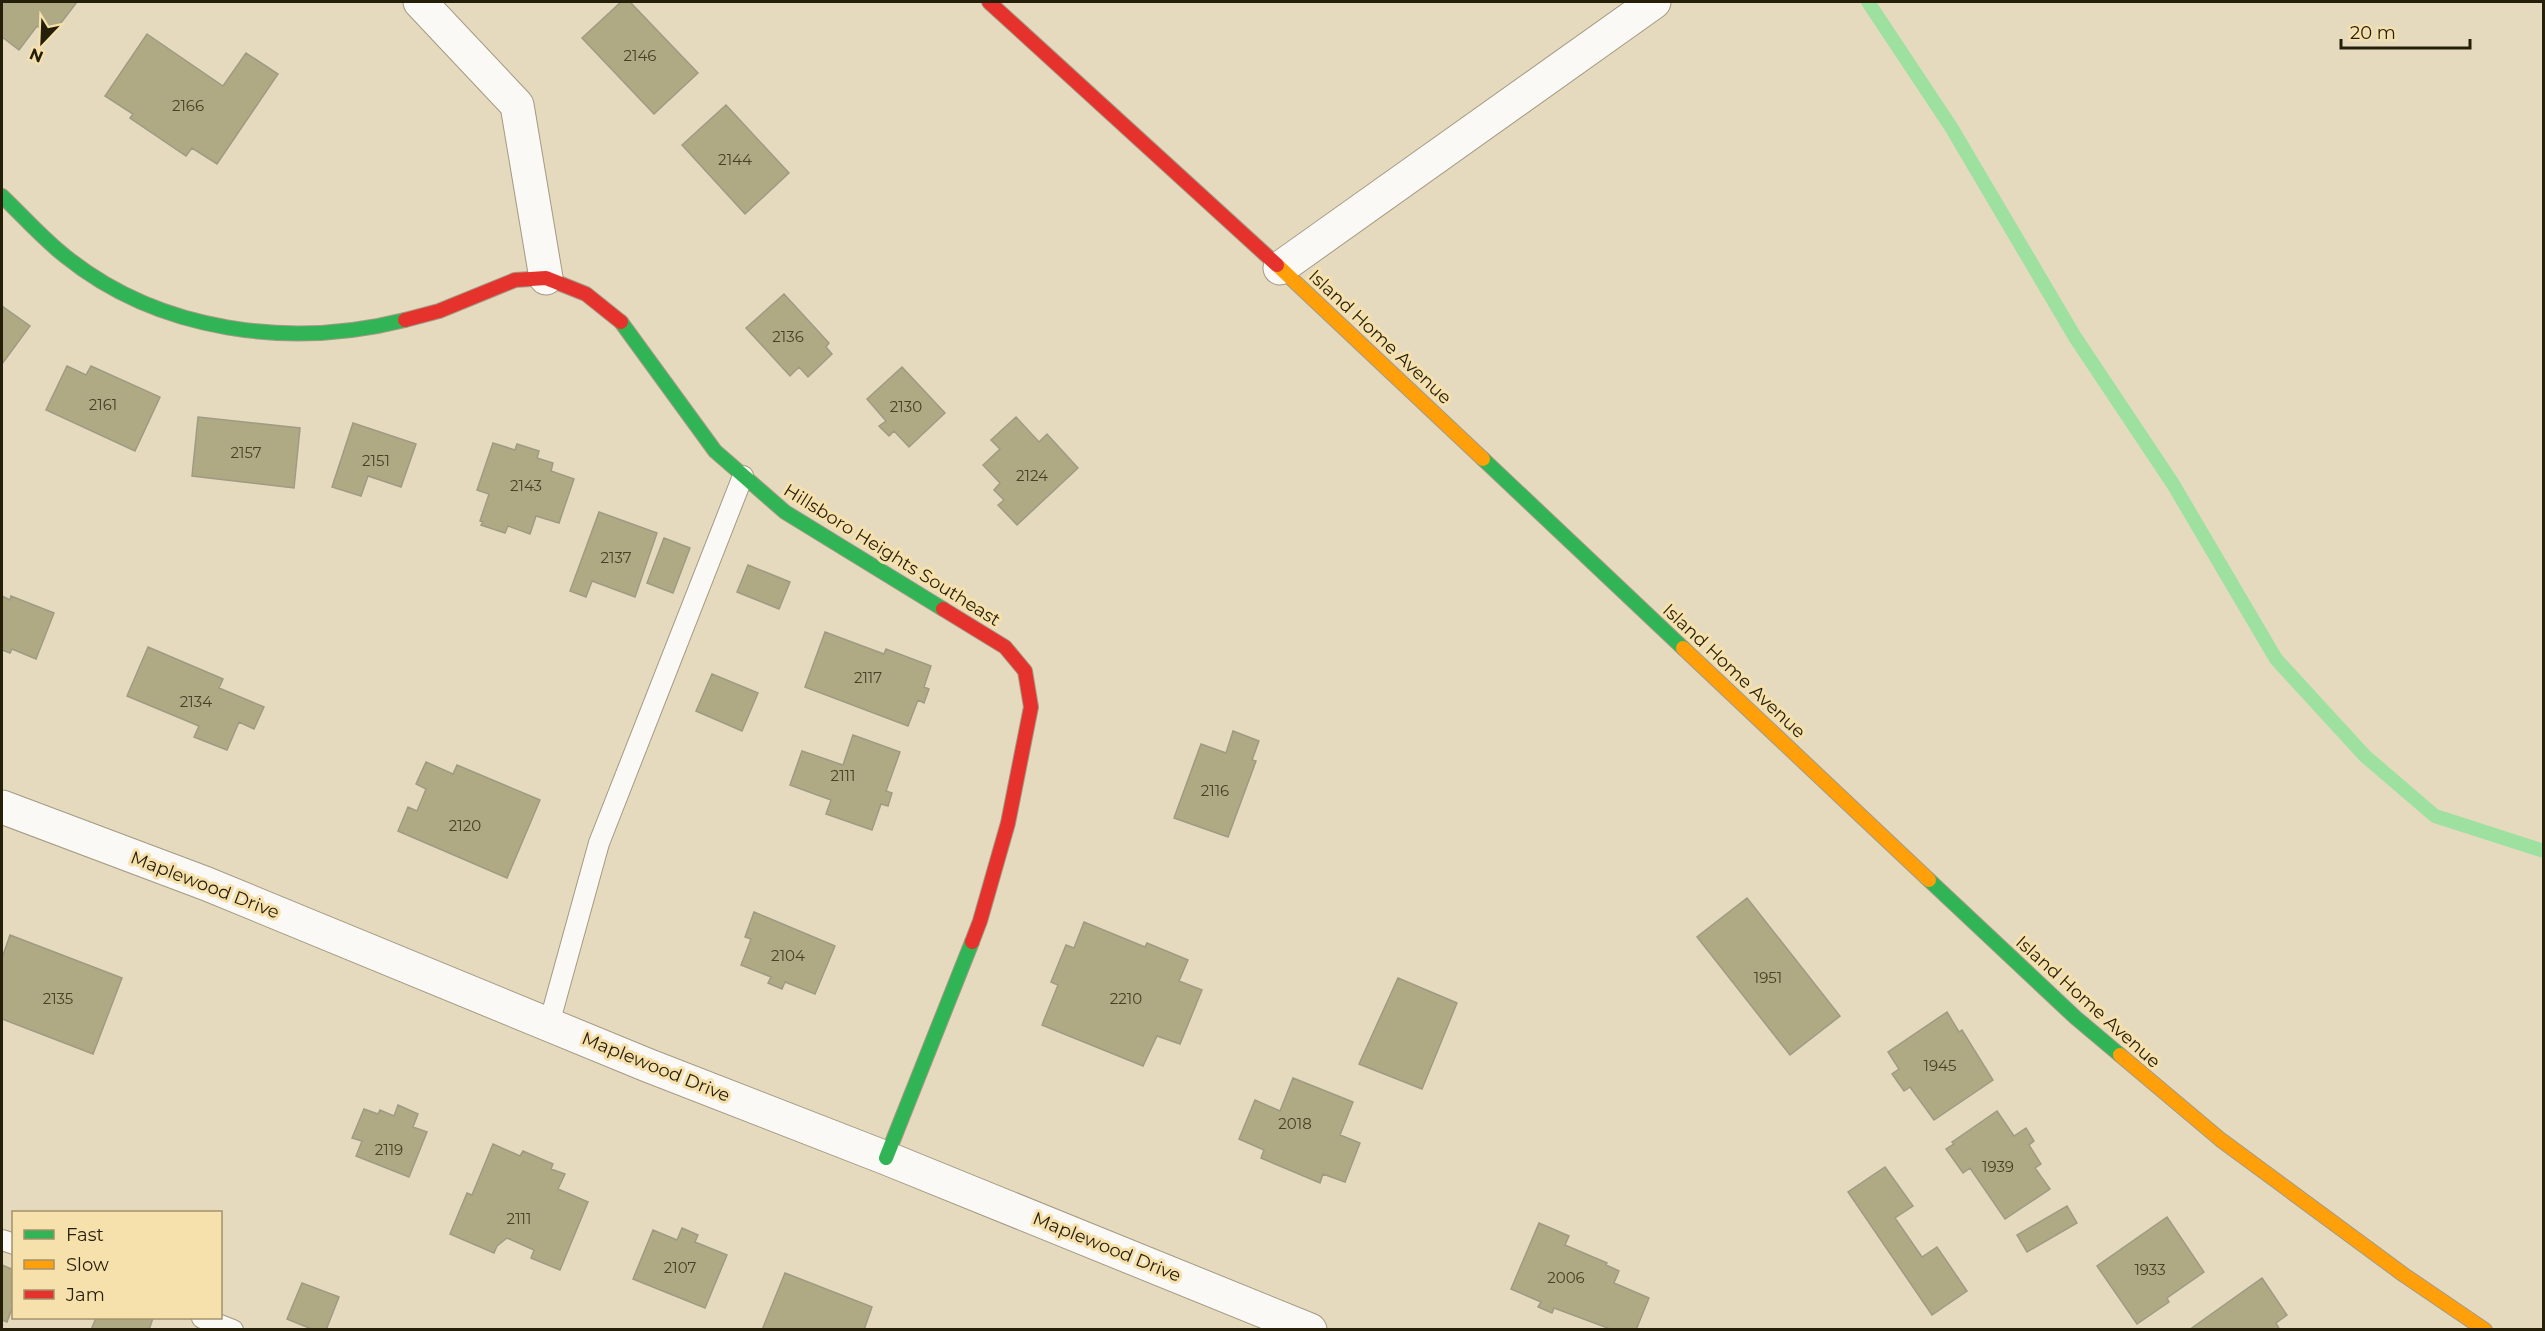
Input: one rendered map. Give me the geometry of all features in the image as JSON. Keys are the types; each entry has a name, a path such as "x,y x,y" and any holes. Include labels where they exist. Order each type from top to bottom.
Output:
{"street":[{"path":"420,2 517,105 546,278"},
{"name":"Island Home Avenue","path":"989,2 1280,268 2076,1018 2221,1140 2395,1268 2485,1329"},
{"path":"1280,268 1654,2"},
{"name":"Hillsboro Heights Southeast","path":"2,196 65,256 130,298 196,321 264,333 321,333 372,328 439,311 515,280 546,278 585,294 620,321 714,451 785,512 1005,647 1025,671 1031,707 1008,823 980,921 886,1158"},
{"name":"Maplewood Drive","path":"2,807 207,884 549,1024 1310,1329"}],"lane":[{"path":"549,1024 599,843 743,476"},
{"path":"207,1319 234,1329"}],"building":[{"path":"2,2 77,2 51,36 37,26 19,50 2,37"},
{"path":"621,2 630,2 698,73 654,114 582,38"},
{"path":"147,34 223,86 246,53 278,74 217,164 192,148 186,156 130,118 133,114 105,96"},
{"path":"726,105 789,173 745,214 682,145"},
{"path":"784,294 829,343 826,347 832,354 808,377 799,367 790,376 746,328"},
{"path":"2,306 30,326 2,364"},
{"path":"67,366 86,375 91,366 160,397 135,451 46,410"},
{"path":"902,367 945,413 909,447 894,431 889,436 879,426 886,421 867,399"},
{"path":"198,417 300,428 294,488 192,476"},
{"path":"1016,417 1039,442 1047,434 1078,468 1017,525 998,505 1004,500 994,490 1000,483 983,465 1000,449 991,440"},
{"path":"353,423 416,444 401,487 368,476 361,496 332,487"},
{"path":"493,443 515,450 517,444 539,451 537,458 553,463 551,471 574,479 559,523 536,516 530,534 508,526 505,533 481,525 483,522 480,521 489,494 477,490"},
{"path":"599,512 657,533 635,597 592,581 586,597 570,591"},
{"path":"664,538 690,548 673,593 647,583"},
{"path":"748,565 790,582 779,609 737,592"},
{"path":"2,596 10,600 11,596 54,613 36,659 12,649 10,653 2,650"},
{"path":"825,632 884,654 886,649 931,666 924,687 929,689 924,703 918,700 908,726 805,687"},
{"path":"148,647 223,679 219,688 264,707 254,729 239,722 227,750 194,737 199,726 127,696"},
{"path":"712,674 758,693 742,731 696,711"},
{"path":"1233,731 1259,741 1252,760 1256,761 1228,837 1174,818 1201,744 1226,753"},
{"path":"853,735 900,752 886,791 892,793 888,806 881,804 872,830 826,814 831,800 790,785 802,751 843,765"},
{"path":"426,762 453,774 457,765 540,800 507,878 398,831 408,807 417,811 426,789 416,784"},
{"path":"1747,898 1840,1016 1790,1055 1697,937"},
{"path":"754,912 835,946 815,994 785,982 782,989 768,983 771,977 741,965 751,939 745,937"},
{"path":"1084,922 1145,947 1147,943 1188,960 1179,981 1202,990 1180,1044 1157,1036 1143,1066 1042,1025 1058,985 1051,982 1066,945 1074,948"},
{"path":"10,935 122,978 93,1054 2,1019 2,958"},
{"path":"1398,978 1457,1003 1422,1089 1359,1064"},
{"path":"1947,1012 1959,1032 1962,1030 1993,1080 1934,1120 1910,1087 1904,1091 1892,1074 1899,1069 1888,1052"},
{"path":"1293,1078 1353,1102 1340,1135 1360,1143 1345,1182 1323,1174 1320,1183 1261,1158 1264,1150 1239,1139 1255,1100 1280,1111"},
{"path":"398,1105 418,1114 413,1127 427,1132 409,1177 356,1156 362,1141 352,1138 364,1109 378,1114 380,1110 394,1116"},
{"path":"1997,1111 2014,1136 2026,1128 2034,1141 2029,1145 2041,1164 2035,1168 2050,1189 2005,1219 1970,1168 1963,1173 1946,1149 1954,1144 1952,1142"},
{"path":"493,1144 520,1156 523,1151 553,1164 551,1169 565,1174 558,1189 588,1202 560,1270 531,1258 534,1250 507,1238 497,1246 494,1253 450,1234 467,1193 472,1195"},
{"path":"1885,1167 1913,1206 1895,1218 1922,1257 1937,1247 1967,1291 1932,1315 1848,1192"},
{"path":"2067,1206 2077,1223 2027,1252 2017,1235"},
{"path":"2167,1217 2204,1272 2167,1298 2169,1302 2137,1324 2097,1266"},
{"path":"1539,1223 1569,1236 1565,1245 1607,1263 1606,1265 1619,1271 1614,1283 1649,1298 1636,1330 1613,1330 1554,1308 1552,1313 1538,1307 1541,1302 1511,1289"},
{"path":"682,1228 698,1235 695,1242 727,1255 705,1308 633,1279 653,1230 677,1240"},
{"path":"2,1265 12,1269 12,1308 7,1322 2,1320"},
{"path":"785,1273 872,1307 864,1330 762,1330"},
{"path":"2262,1278 2287,1315 2276,1323 2280,1330 2189,1330"},
{"path":"302,1283 339,1297 326,1330 314,1330 287,1319"},
{"path":"96,1319 153,1319 149,1330 91,1330"}],"waterway":[{"path":"1868,2 1951,127 2075,337 2173,484 2276,659 2365,756 2435,816 2544,851"}],"traffic: fast":[{"path":"2,196 65,256 102,282 142,302 184,317 227,327 272,333 317,333 361,329 405,320"},
{"path":"621,322 715,451 785,512 943,609"},
{"path":"1483,459 1683,648"},
{"path":"1929,880 2076,1018 2120,1055"},
{"path":"886,1158 972,942"}],"traffic: slow":[{"path":"1277,265 1483,459"},
{"path":"1683,648 1929,880"},
{"path":"2120,1055 2221,1140 2404,1275 2485,1330"}],"traffic: jam":[{"path":"989,2 1277,265"},
{"path":"405,320 439,311 515,280 546,278 586,294 621,322"},
{"path":"943,609 1005,647 1025,671 1031,707 1008,823 972,942"}]}
